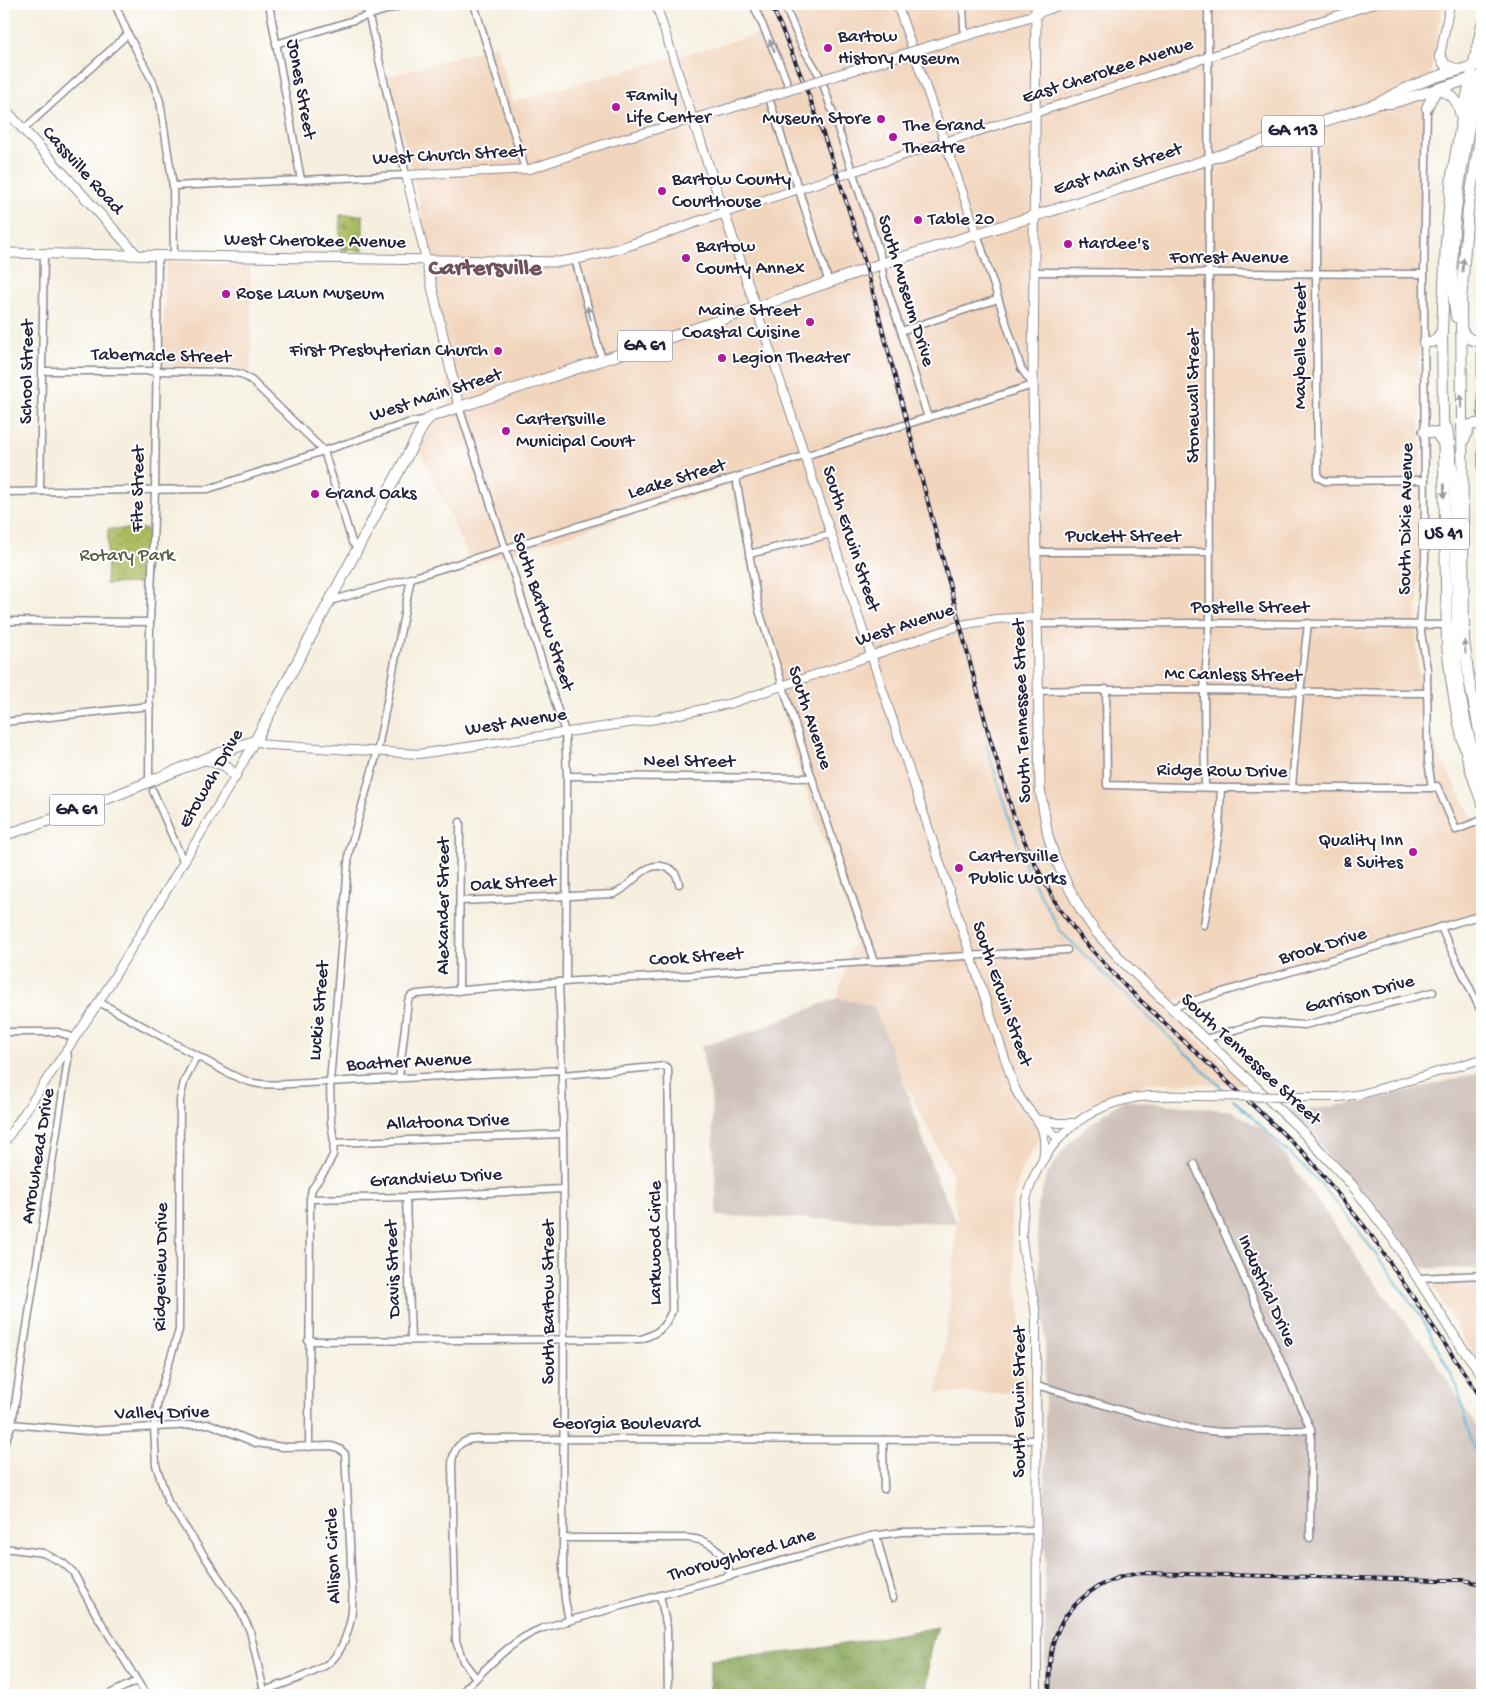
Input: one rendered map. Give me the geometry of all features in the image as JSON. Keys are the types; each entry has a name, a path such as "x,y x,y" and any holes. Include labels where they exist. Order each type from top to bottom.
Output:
{"main road":[{"name":"West Church Street","path":"693,119 1028,17 1036,8 1061,4"},
{"name":"South Tennessee Street","path":"1036,8 1033,385 1035,552 1039,772 1041,802 1048,835 1060,871 1081,910 1101,938 1125,964 1297,1126 1339,1170 1365,1201 1418,1278 1458,1342 1482,1374"},
{"name":"US 41","path":"1482,25 1478,65 1479,77 1462,119 1452,175 1447,218 1442,331 1443,442 1455,625 1482,746"},
{"path":"1440,56 1448,68 1458,70"},
{"path":"1432,78 1440,56"},
{"name":"East Main Street","path":"867,270 1379,103 1402,90 1432,78 1478,65"},
{"path":"1460,342 1454,308 1454,233 1461,170 1479,77"},
{"name":"East Main Street","path":"1379,103 1392,104 1479,77"},
{"path":"1428,108 1431,99 1438,89 1446,91 1458,102 1462,119"},
{"path":"1413,97 1424,101 1428,108"},
{"name":"Cassville Road","path":"4,108 137,255"},
{"path":"693,119 756,308"},
{"name":"US 41","path":"1482,126 1466,221 1462,277 1460,342 1461,450 1455,625 1450,679 1468,762 1482,803"},
{"name":"West Cherokee Avenue","path":"4,253 545,262 575,259 624,246 724,213"},
{"path":"112,255 117,246 117,233"},
{"path":"426,260 459,407"},
{"name":"West Main Street","path":"428,419 436,414 867,270"},
{"path":"1461,327 1468,338 1481,342"},
{"path":"1424,343 1435,341 1442,331"},
{"path":"1442,410 1450,440 1454,483 1456,663 1473,750 1482,777"},
{"name":"Etowah Drive","path":"255,741 428,419"},
{"path":"1461,450 1468,428 1473,424 1482,423"},
{"path":"1424,431 1436,433 1443,442"},
{"name":"West Avenue","path":"4,835 151,787 205,759 255,741"},
{"path":"205,759 226,766 235,777"}],"street":[{"path":"115,4 128,34 154,82 160,101 173,186 174,256"},
{"name":"Jones Street","path":"269,4 301,180"},
{"path":"366,4 426,260"},
{"path":"276,44 406,4"},
{"path":"474,4 525,169"},
{"path":"656,4 693,119"},
{"path":"753,4 789,88 768,95 829,283"},
{"name":"South Museum Drive","path":"784,4 802,46 821,78 880,254 883,276 928,418"},
{"path":"897,4 917,50 1021,368 1033,385"},
{"path":"963,4 966,35"},
{"name":"Stonewall Street","path":"1205,788 1204,690 1210,623 1208,4"},
{"name":"East Cherokee Avenue","path":"852,172 1373,4"},
{"path":"1440,56 1450,4"},
{"path":"23,130 128,34"},
{"path":"821,78 917,50"},
{"name":"South Dixie Avenue","path":"1428,108 1424,274 1425,559 1420,626 1427,670 1428,761 1432,788"},
{"name":"West Church Street","path":"173,186 525,169 551,163 604,144 693,119"},
{"name":"Maybelle Street","path":"1317,123 1317,475 1319,479 1325,481 1425,480"},
{"name":"West Cherokee Avenue","path":"724,213 852,172"},
{"name":"School Street","path":"40,491 44,254"},
{"name":"Fite Street","path":"158,256 155,491 150,622 151,787 183,861"},
{"path":"575,259 602,360"},
{"path":"1482,265 1482,509"},
{"name":"Forrest Avenue","path":"1034,272 1424,274"},
{"path":"902,331 998,299"},
{"name":"South Erwin Street","path":"756,308 1016,1091 1022,1102 1059,1138 1032,1179 1022,1224 1023,1249 1036,1310 1038,1695"},
{"name":"Tabernacle Street","path":"43,371 156,370 241,374 256,385 324,451 352,542 357,548"},
{"name":"Leake Street","path":"328,602 736,478 1033,385"},
{"name":"South Bartow Street","path":"459,407 565,732 567,776 566,896 562,1073 565,1339 563,1538 564,1595 569,1621"},
{"name":"West Main Street","path":"4,492 200,490 216,487 408,423 428,419"},
{"name":"South Avenue","path":"736,478 760,610 812,778 874,962"},
{"path":"749,554 831,534"},
{"name":"Puckett Street","path":"1035,552 1210,552"},
{"name":"Luckie Street","path":"309,1447 310,1198 316,1182 330,1162 334,1143 330,1082 349,852 377,753 410,578"},
{"name":"West Avenue","path":"255,741 269,745 377,753 432,754 708,709 732,703 961,625 996,619 1036,620"},
{"name":"Postelle Street","path":"1036,620 1455,625"},
{"path":"4,621 150,622"},
{"path":"1292,788 1308,623"},
{"name":"Mc Canless Street","path":"1038,691 1106,688 1427,694"},
{"name":"Ridge Row Drive","path":"1106,688 1107,785 1205,788 1432,788"},
{"path":"4,722 150,706"},
{"name":"Etowah Drive","path":"4,1144 99,1002 255,741"},
{"name":"Neel Street","path":"567,776 812,778"},
{"path":"1432,788 1437,786 1456,830 1482,820"},
{"path":"1204,926 1219,830 1220,788"},
{"name":"Alexander Street","path":"459,991 460,822"},
{"name":"Oak Street","path":"460,901 603,895 622,891 643,871 652,866 661,865 670,868 676,874 680,884"},
{"name":"Brook Drive","path":"1172,1009 1182,1004 1482,915"},
{"path":"1441,927 1480,1009 1482,1008"},
{"name":"Cook Street","path":"399,1078 408,1001 416,994 768,968 1067,950"},
{"name":"Garrison Drive","path":"1205,1039 1262,1022 1305,1025 1433,992"},
{"name":"Boatner Avenue","path":"99,1002 244,1081 254,1084 562,1073 656,1066 668,1068"},
{"path":"4,1032 58,1032 75,1038"},
{"name":"Arrowhead Drive","path":"4,1444 12,1424 68,1060 67,1049"},
{"name":"Ridgeview Drive","path":"197,1055 183,1086 180,1100 179,1330 158,1399 154,1427 156,1465 168,1502 238,1606 250,1631 264,1691"},
{"path":"1059,1138 1077,1123 1101,1109 1128,1099 1157,1096 1339,1097 1362,1094 1482,1059"},
{"name":"Larkwood Circle","path":"308,1340 642,1339 656,1334 666,1325 672,1311 670,1077 668,1068"},
{"path":"1043,1160 1045,1142 1039,1120 1077,1123"},
{"name":"Allatoona Drive","path":"334,1143 563,1134"},
{"name":"Industrial Drive","path":"1194,1164 1311,1430 1310,1538"},
{"name":"Grandview Drive","path":"310,1198 406,1197 564,1189"},
{"name":"Davis Street","path":"406,1197 411,1340"},
{"path":"1418,1278 1482,1275"},
{"path":"1036,1387 1144,1418 1193,1429 1221,1432 1311,1430"},
{"name":"Valley Drive","path":"12,1424 87,1431 210,1424 256,1443 283,1447 309,1447"},
{"name":"Georgia Boulevard","path":"476,1678 463,1661 456,1641 452,1477 453,1453 461,1442 472,1439 1036,1440"},
{"path":"883,1440 884,1489"},
{"name":"Allison Circle","path":"248,1695 264,1691 322,1668 332,1660 342,1644 350,1619 352,1603 351,1549 345,1454 340,1449 332,1446 309,1447"},
{"name":"Thoroughbred Lane","path":"460,1695 518,1639 536,1630 876,1535 902,1532 1036,1530"},
{"path":"876,1535 893,1598"},
{"path":"563,1538 680,1538 701,1540 722,1554 731,1576"},
{"path":"4,1548 43,1552 63,1563 73,1572 146,1695"},
{"path":"660,1595 667,1628 668,1695"},
{"path":"107,1695 137,1681"}],"shaded area":[{"path":"750,4 1443,4 1424,109 1420,227 1419,347 1421,524 1416,638 1423,724 1482,836 1482,918 1441,927 1160,1005 1247,1085 1149,1083 1108,1097 1074,1113 1058,1118 1039,1140 1021,1170 1010,1213 1028,1393 937,1393 948,1320 957,1223 951,1173 903,1079 874,1006 837,998 856,934 792,749 749,554 730,485 472,565 419,449 450,401 433,269 412,170 388,76 496,46 513,102 762,33"},
{"path":"166,262 251,264 251,372 233,367 163,366"},
{"path":"837,998 874,1006 903,1079 935,1175 957,1223 717,1216 711,1096 701,1046 753,1031"},
{"path":"1482,1072 1482,1269 1423,1268 1289,1110 1323,1108 1364,1102"},
{"path":"1124,1100 1232,1111 1270,1134 1378,1287 1431,1354 1482,1436 1482,1695 1045,1695 1045,1343 1036,1214 1046,1176 1069,1142 1090,1124"},
{"path":"1482,1284 1482,1363 1467,1345 1433,1285"}],"green space":[{"path":"340,215 363,215 363,251 340,250"},
{"name":"Rotary Park","path":"108,529 148,529 147,583 106,584"},
{"path":"938,1627 930,1652 928,1695 710,1695 710,1660 810,1650"}],"waterway":[{"path":"986,745 1027,871 1061,932 1228,1094"},
{"path":"1233,1099 1321,1184 1361,1234 1421,1316 1457,1386 1473,1447 1482,1457"}],"railway":[{"path":"771,4 811,102 857,236 989,735 1015,820 1035,864 1058,907 1081,938 1125,986 1306,1155 1369,1232 1482,1399"},
{"path":"1049,1695 1051,1653 1055,1636 1072,1608 1097,1588 1127,1575 1144,1573 1463,1580 1482,1584"}],"place":[{"name":"Bartow History Museum","path":"828,48"},
{"name":"Family Life Center","path":"616,107"},
{"name":"Museum Store","path":"881,119"},
{"name":"The Grand Theatre","path":"893,137"},
{"name":"Bartow County Courthouse","path":"662,191"},
{"name":"Table 20","path":"918,220"},
{"name":"Hardee's","path":"1068,244"},
{"name":"Bartow County Annex","path":"686,258"},
{"name":"Rose Lawn Museum","path":"226,294"},
{"name":"Maine Street Coastal Cuisine","path":"810,322"},
{"name":"First Presbyterian Church","path":"498,351"},
{"name":"Legion Theater","path":"722,358"},
{"name":"Cartersville Municipal Court","path":"506,431"},
{"name":"Grand Oaks","path":"315,494"},
{"name":"Quality Inn & Suites","path":"1413,852"},
{"name":"Cartersville Public Works","path":"959,868"}],"district":[{"name":"Cartersville","path":"485,269"}]}
